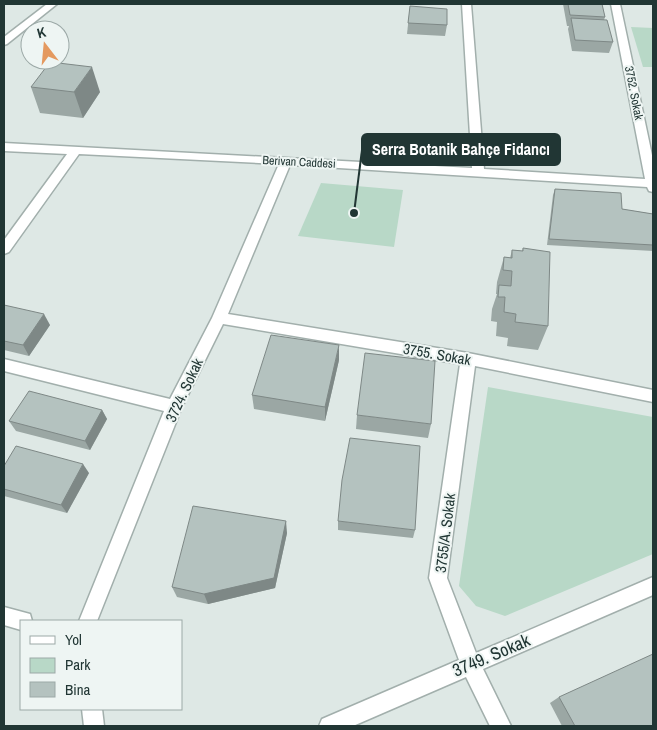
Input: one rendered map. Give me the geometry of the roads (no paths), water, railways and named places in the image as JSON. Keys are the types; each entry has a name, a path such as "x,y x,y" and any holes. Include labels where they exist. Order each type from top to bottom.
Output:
{"street":[{"path":"4,42 52,4"},
{"path":"466,4 478,173"},
{"name":"3752. Sokak","path":"616,4 653,184"},
{"name":"Berivan Caddesi","path":"4,147 286,161 653,184"},
{"path":"4,249 75,151"},
{"name":"3724. Sokak","path":"88,620 174,407 219,318 286,161"},
{"name":"3755. Sokak","path":"219,318 468,359 653,396"},
{"name":"3755/A. Sokak","path":"468,359 438,578 470,664 501,726"},
{"path":"4,365 174,407"},
{"name":"3749. Sokak","path":"330,726 653,586"},
{"path":"4,616 20,620"},
{"path":"92,710 94,726"}],"place":[{"name":"Serra Botanik Bahçe Fidancı","path":"354,213"}]}
